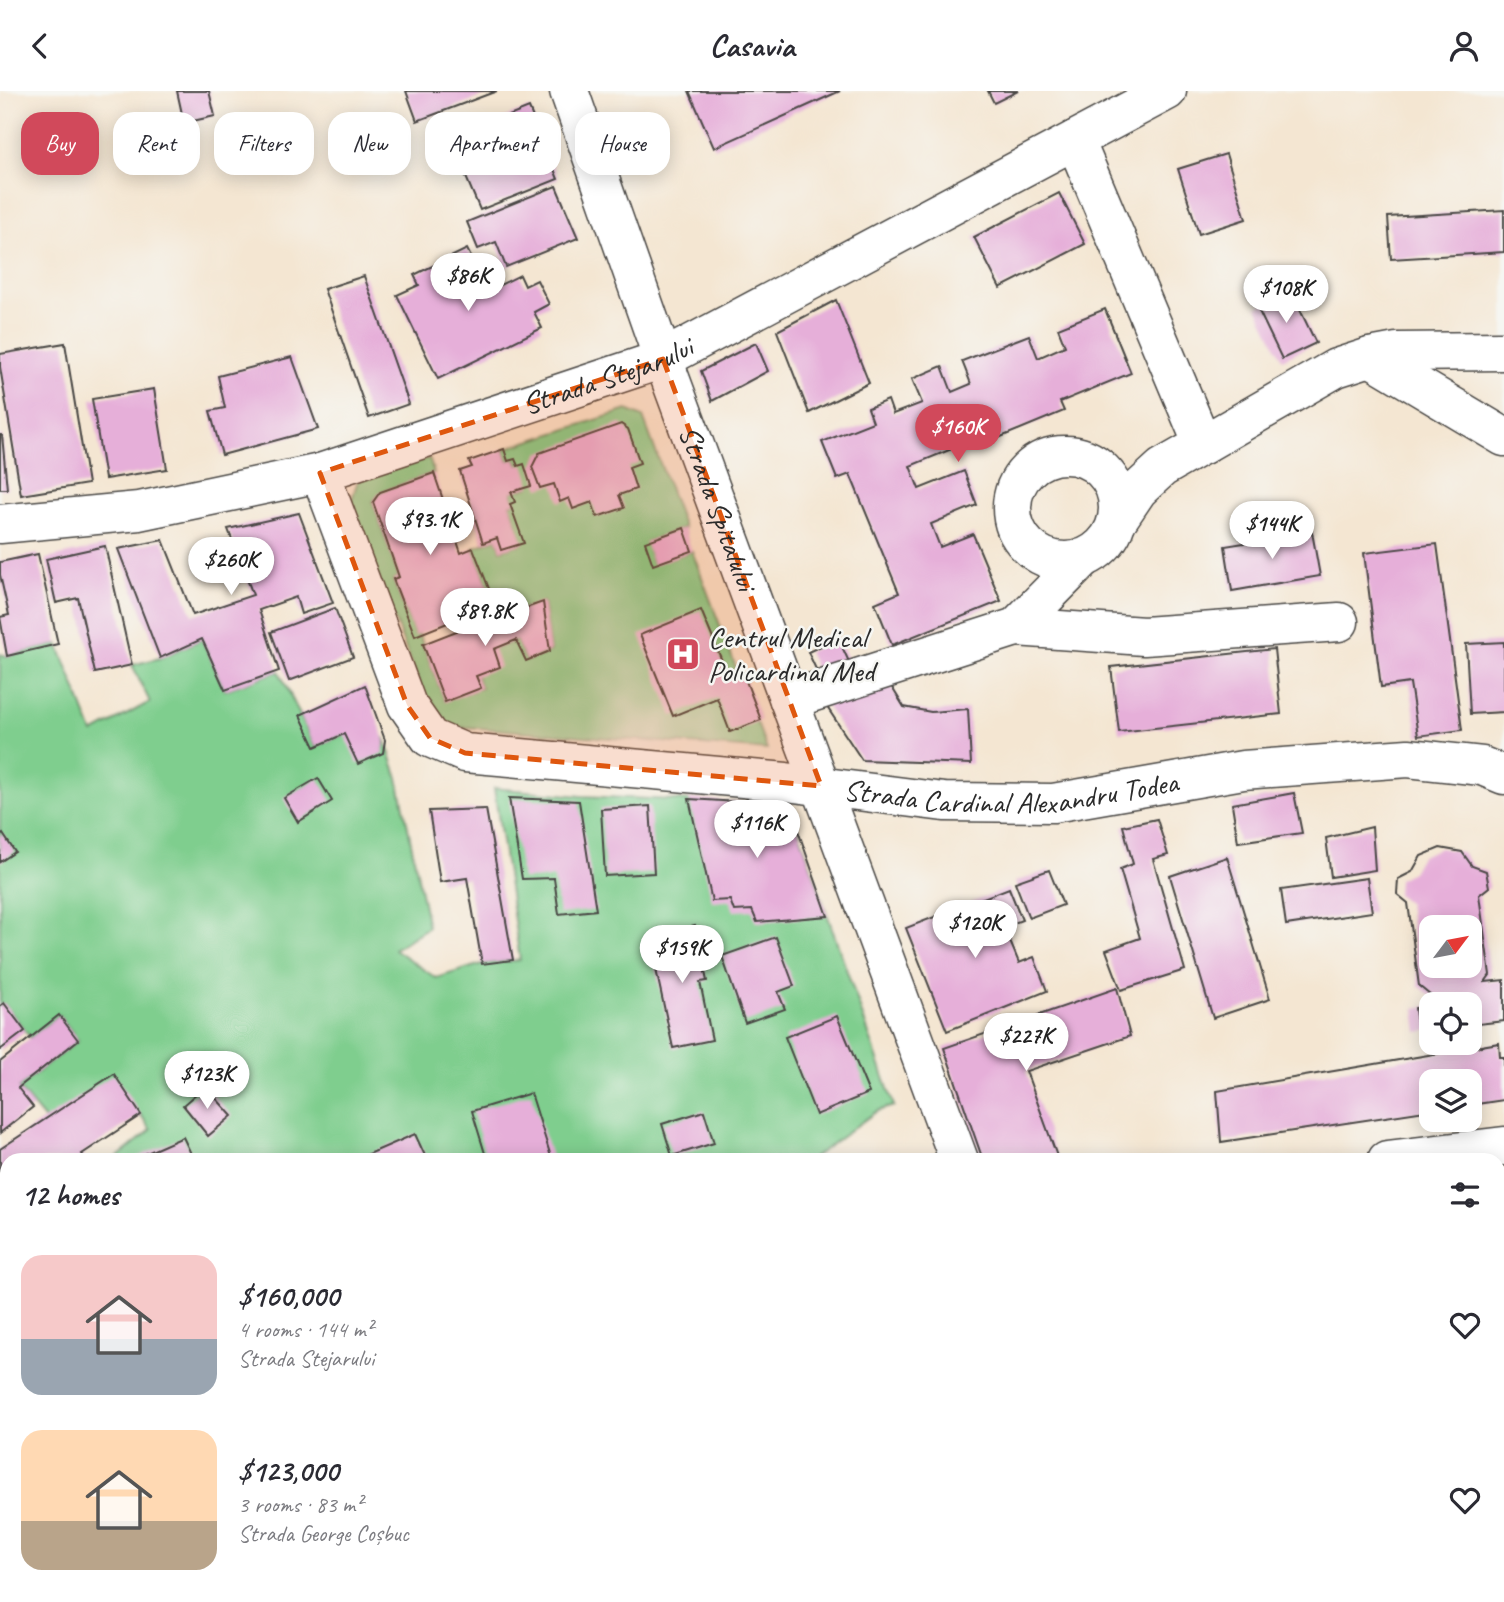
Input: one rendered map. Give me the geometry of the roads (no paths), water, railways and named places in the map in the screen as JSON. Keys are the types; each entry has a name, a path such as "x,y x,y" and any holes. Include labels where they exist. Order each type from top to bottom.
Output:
{"street":[{"name":"Strada Spitalului","path":"569,91 663,359 956,1153"},
{"name":"Strada Stejarului","path":"0,524 139,511 320,473 663,359 1167,91"},
{"path":"1074,140 1203,445"},
{"path":"1016,627 1084,558 1111,537 1117,521 1138,490 1161,468 1336,369 1370,357 1397,352 1504,351"},
{"path":"1370,357 1504,437"},
{"path":"1084,558 1068,562 1051,560 1035,553 1022,540 1014,524 1012,506 1015,488 1024,473 1039,461 1056,455 1074,456 1091,462 1105,473 1114,487 1118,504 1117,521"},
{"name":"Strada Cardinal Alexandru Todea","path":"320,473 407,705 430,738 465,753 821,786 944,802 1053,803 1243,771 1408,758 1482,766 1504,775"},
{"path":"789,700 1016,627 1143,636 1339,622"},
{"path":"1446,1153 1504,1146"}],"place":[{"name":"Centrul Medical Policardinal Med","path":"683,654"}]}
